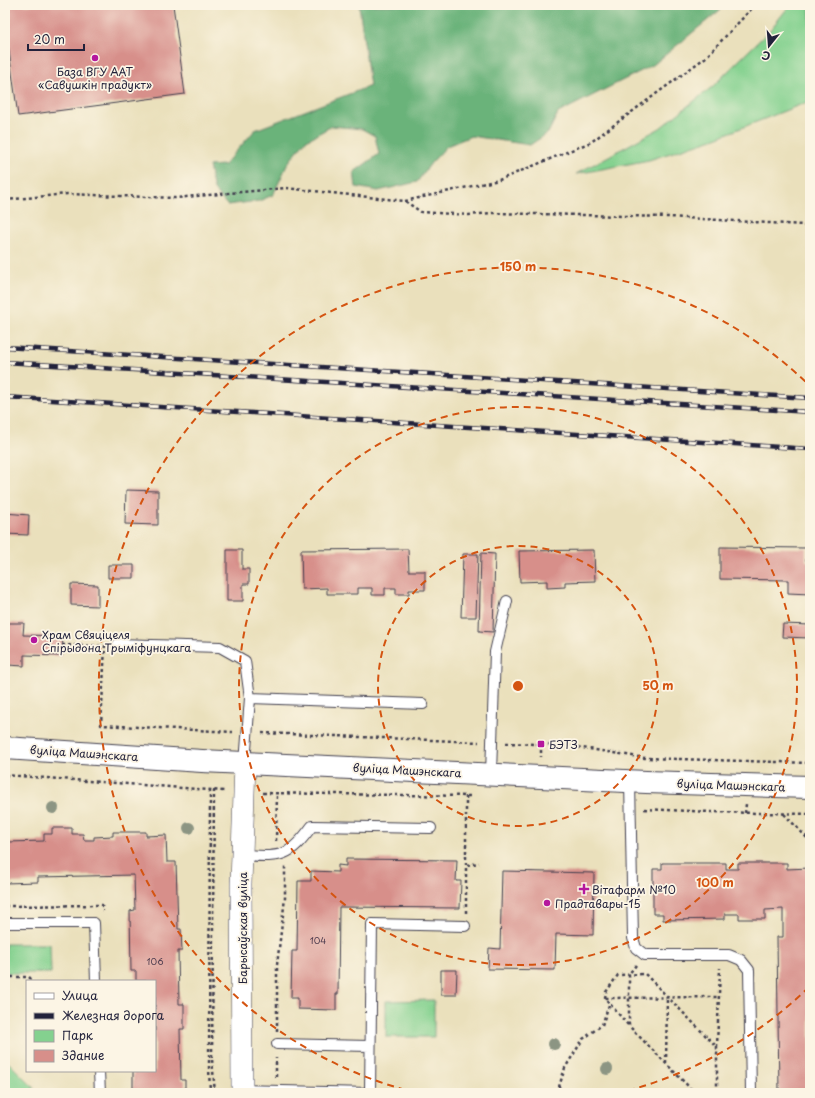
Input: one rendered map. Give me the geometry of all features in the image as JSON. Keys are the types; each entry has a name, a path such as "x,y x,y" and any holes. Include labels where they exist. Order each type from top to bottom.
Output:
{"main road":[{"name":"вуліца Машэнскага","path":"5,748 155,758 630,781 810,787"}],"street":[{"name":"Барысаўская вуліца","path":"242,1091 242,855 245,762"}],"lane":[{"path":"492,774 495,652 508,601"},
{"path":"118,644 220,647 245,661 250,698 245,762"},
{"path":"250,698 423,704"},
{"path":"630,781 633,938 636,948 645,955 729,955 741,960 749,970 751,1093"},
{"path":"242,855 283,855 301,842 312,826 431,828"},
{"path":"5,923 94,924 96,980"},
{"path":"242,1091 276,1090 370,1093 372,924 465,926"},
{"path":"277,1044 370,1046"},
{"path":"99,1072 100,1093"}],"path":[{"path":"5,200 67,194 175,198 286,188 405,201 499,180 591,142 706,57 756,5"},
{"path":"405,201 421,212 469,215 492,213 669,217 803,225 810,228"},
{"path":"62,645 105,646 101,725 564,745 644,758 810,763"},
{"path":"5,775 243,793 473,796"},
{"path":"210,790 210,1093"},
{"path":"214,790 212,1060 215,1093"},
{"path":"276,1090 277,965 285,898 285,866 283,855 276,842 277,794"},
{"path":"465,926 466,796"},
{"path":"631,808 810,814"},
{"path":"783,814 810,841"},
{"path":"466,865 479,863"},
{"path":"629,1026 629,974 645,955"},
{"path":"717,1093 720,955"},
{"path":"695,1093 609,1005 605,998 606,992 618,975 645,974 717,1048"},
{"path":"5,977 29,977 32,980"},
{"path":"666,1063 667,997"},
{"path":"605,998 718,997"},
{"path":"557,1093 565,1068 582,1039 602,1025 609,1005"}],"green space":[{"path":"359,5 726,5 653,65 558,113 548,133 530,145 471,136 447,146 431,163 417,182 378,191 356,187 354,172 379,154 375,136 362,129 332,126 305,141 288,163 273,195 259,201 227,205 214,190 209,166 224,165 255,130 370,86"},
{"path":"790,5 810,5 810,101 713,139 649,160 576,174 660,128 712,87 770,30"},
{"path":"5,944 50,944 51,973 5,973"},
{"path":"434,1000 434,1037 386,1037 386,1001"},
{"path":"5,1059 33,1087 34,1093 5,1093"}],"building":[{"name":"База ВГУ ААТ «Савушкін прадукт»","path":"5,5 173,5 185,94 18,116 5,22"},
{"path":"126,490 158,491 158,525 125,524"},
{"path":"5,513 29,515 28,535 5,534"},
{"path":"720,547 806,548 806,561 810,561 810,594 788,593 788,580 720,579"},
{"path":"408,549 409,571 425,571 425,590 409,590 409,594 396,594 396,588 385,588 385,595 372,595 372,588 358,588 358,594 327,594 327,588 302,589 301,550"},
{"path":"227,550 242,550 242,569 249,569 249,584 243,584 243,601 227,601"},
{"path":"594,550 595,581 565,582 565,587 547,588 547,581 520,582 519,551"},
{"path":"481,553 495,554 493,632 479,631"},
{"path":"463,554 478,554 476,617 461,617"},
{"path":"108,565 134,565 134,578 108,578"},
{"path":"71,584 98,585 98,606 71,605"},
{"name":"Храм Свяціцеля Спірыдона Трыміфунцкага","path":"8,623 24,623 23,635 63,636 62,656 24,655 24,666 8,665 8,654 5,654 5,634 7,634"},
{"path":"783,624 810,625 810,638 782,637"},
{"path":"52,828 72,828 72,834 83,834 84,840 94,840 94,837 113,836 113,832 146,832 146,836 166,835 167,862 176,862 178,929 181,929 182,951 178,951 179,1004 184,1004 184,1029 180,1029 181,1080 185,1080 185,1093 133,1093 133,1072 156,1072 156,980 136,980 136,971 131,971 130,911 135,910 134,875 38,877 38,882 5,883 5,838 8,838 8,842 44,841 44,834 52,834"},
{"path":"346,859 457,860 456,881 461,881 460,908 339,907 338,994 336,994 336,1010 298,1009 298,998 291,998 292,951 297,951 298,881 311,881 311,871 338,872 338,865 346,866"},
{"path":"662,863 726,863 726,869 738,869 738,863 787,863 787,869 810,868 810,1093 779,1093 777,937 783,937 783,909 765,910 765,919 739,919 739,914 725,914 725,919 663,920 663,914 653,914 653,869 662,869"},
{"name":"Прадтавары-15","path":"502,871 594,873 593,935 556,934 555,970 488,969 489,948 500,949"},
{"path":"441,970 457,970 456,995 441,995"}],"railway":[{"path":"5,347 810,398"},
{"path":"5,362 810,412"},
{"path":"5,397 810,449"}],"place":[{"name":"База ВГУ ААТ «Савушкін прадукт»","path":"95,58"},
{"name":"Храм Свяціцеля Спірыдона Трыміфунцкага","path":"34,640"},
{"name":"БЭТЗ","path":"541,744"},
{"name":"Вітафарм №10","path":"584,889"},
{"name":"Прадтавары-15","path":"547,903"}]}
